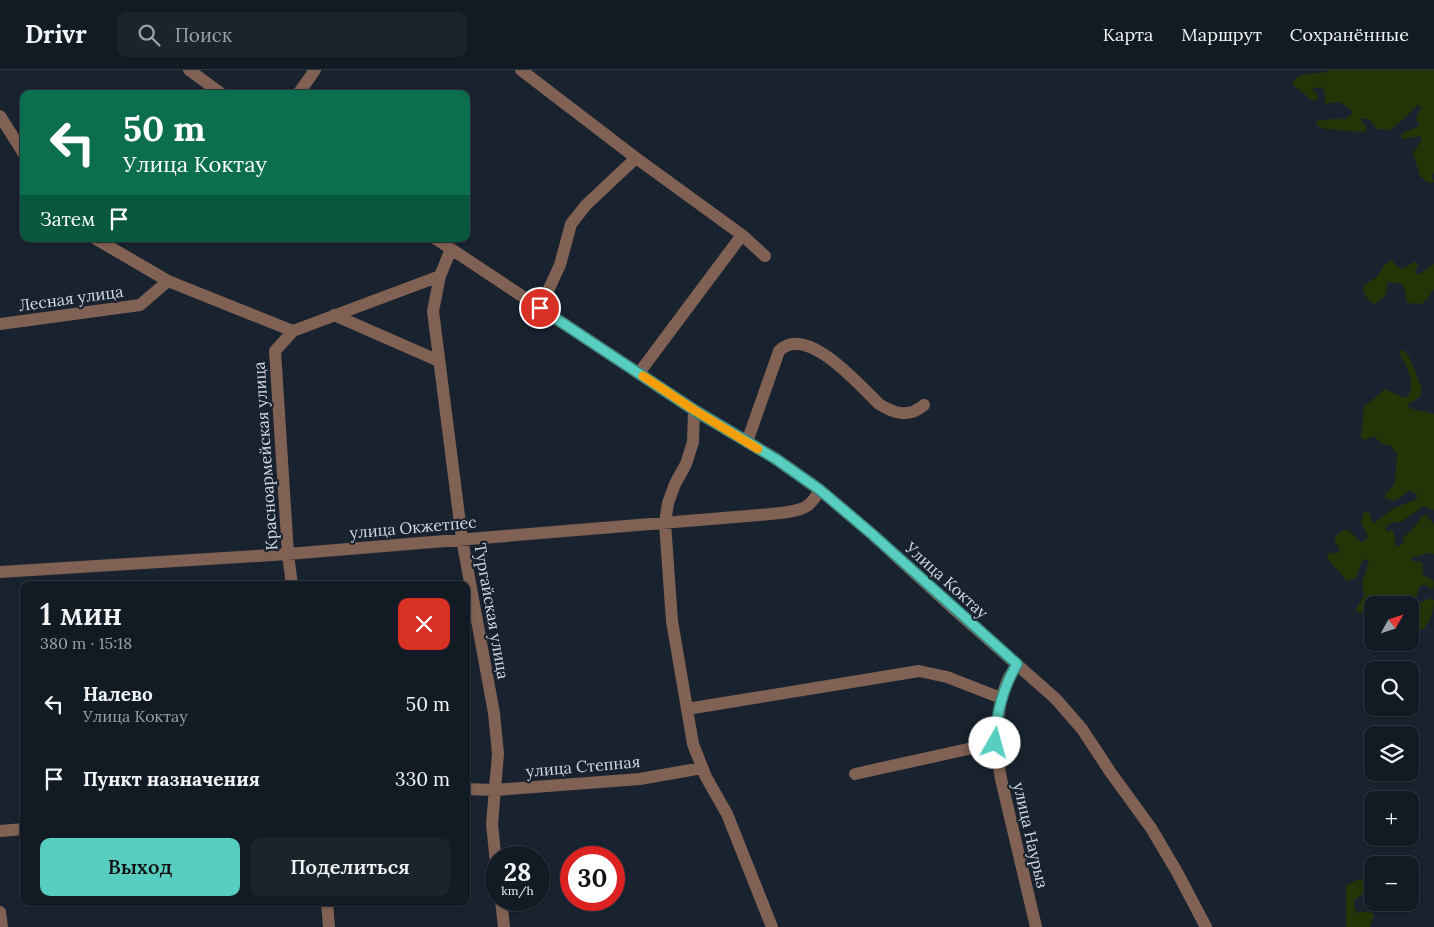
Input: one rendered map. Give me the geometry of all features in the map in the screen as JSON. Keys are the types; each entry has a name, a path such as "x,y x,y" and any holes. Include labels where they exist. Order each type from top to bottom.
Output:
{"street":[{"path":"189,70 216,90"},
{"path":"301,90 315,70"},
{"path":"521,70 636,158 742,235 765,256"},
{"path":"0,116 20,148"},
{"path":"540,308 560,265 571,224 586,205 636,158"},
{"path":"639,373 742,235"},
{"path":"101,242 168,281 293,331 440,276"},
{"name":"Улица Коктау","path":"440,242 694,410 820,490 872,534 1056,699 1082,729 1110,773 1151,828 1206,927"},
{"name":"Тургайская улица","path":"451,249 440,276 433,311 462,539 470,581"},
{"name":"Лесная улица","path":"0,324 140,305 168,281"},
{"path":"334,315 440,361"},
{"name":"Красноармейская улица","path":"291,581 288,554 275,351 293,331"},
{"path":"747,442 779,351 789,344 817,349 828,356 887,410 898,414 908,414 917,411 924,405"},
{"path":"694,410 693,442 686,464 675,484 668,503 665,523 672,621 693,744 702,768 727,814 772,927"},
{"name":"улица Окжетпес","path":"0,572 288,554 792,511 806,507 815,499 820,490"},
{"name":"Тургайская улица","path":"470,583 494,714 498,754 492,824 494,846"},
{"name":"улица Наурыз","path":"1017,664 1008,679 1001,698 995,743 1001,778 1036,927"},
{"path":"687,709 919,671 947,676 1001,698"},
{"path":"855,774 995,743"},
{"name":"улица Степная","path":"470,789 495,790 640,779 702,768"},
{"path":"0,832 20,830"},
{"path":"327,906 329,927"},
{"path":"502,911 504,927"},
{"path":"0,912 2,927"}],"green space":[{"path":"1328,70 1434,70 1434,172 1432,176 1434,182 1429,183 1420,176 1413,153 1421,141 1421,136 1402,139 1401,134 1419,126 1416,117 1421,108 1419,104 1391,130 1376,129 1368,119 1360,119 1367,129 1364,132 1325,129 1316,125 1317,120 1344,120 1352,114 1350,109 1339,102 1325,104 1324,90 1321,87 1312,89 1318,96 1317,100 1313,101 1293,85 1293,81 1301,75 1327,72"},
{"path":"1392,260 1398,267 1403,269 1416,261 1418,265 1415,273 1419,274 1434,264 1434,290 1428,299 1421,304 1407,303 1404,288 1401,284 1388,282 1385,296 1374,304 1367,298 1364,294 1364,285 1377,277 1384,265"},
{"path":"1403,350 1409,357 1422,388 1420,397 1408,404 1409,408 1434,414 1434,510 1424,506 1401,522 1392,522 1385,528 1387,532 1392,530 1396,547 1404,543 1403,538 1425,514 1434,524 1434,554 1429,553 1410,558 1413,561 1422,562 1423,575 1434,581 1433,590 1425,585 1420,586 1416,596 1364,596 1362,581 1369,562 1366,559 1362,561 1356,578 1347,581 1328,559 1327,554 1337,553 1340,550 1335,537 1343,530 1348,530 1361,542 1366,540 1368,536 1361,522 1364,512 1369,512 1373,524 1394,508 1415,500 1418,496 1410,490 1394,501 1385,498 1385,494 1395,484 1397,454 1391,446 1381,443 1374,436 1365,440 1361,437 1364,407 1385,389 1402,397 1407,397 1410,392 1411,380 1399,351"},
{"path":"1364,596 1364,612 1358,613 1356,609"},
{"path":"1429,598 1434,600 1433,608 1430,619 1424,629 1419,630 1419,604"},
{"path":"1364,880 1364,893 1355,899 1354,907 1357,913 1370,911 1374,915 1370,927 1346,927 1346,885"}],"slow traffic":[{"path":"643,376 758,449"}],"route":[{"path":"540,308 694,410 776,459 820,490 845,510 1017,664 1008,679 1001,698 995,743"}]}
